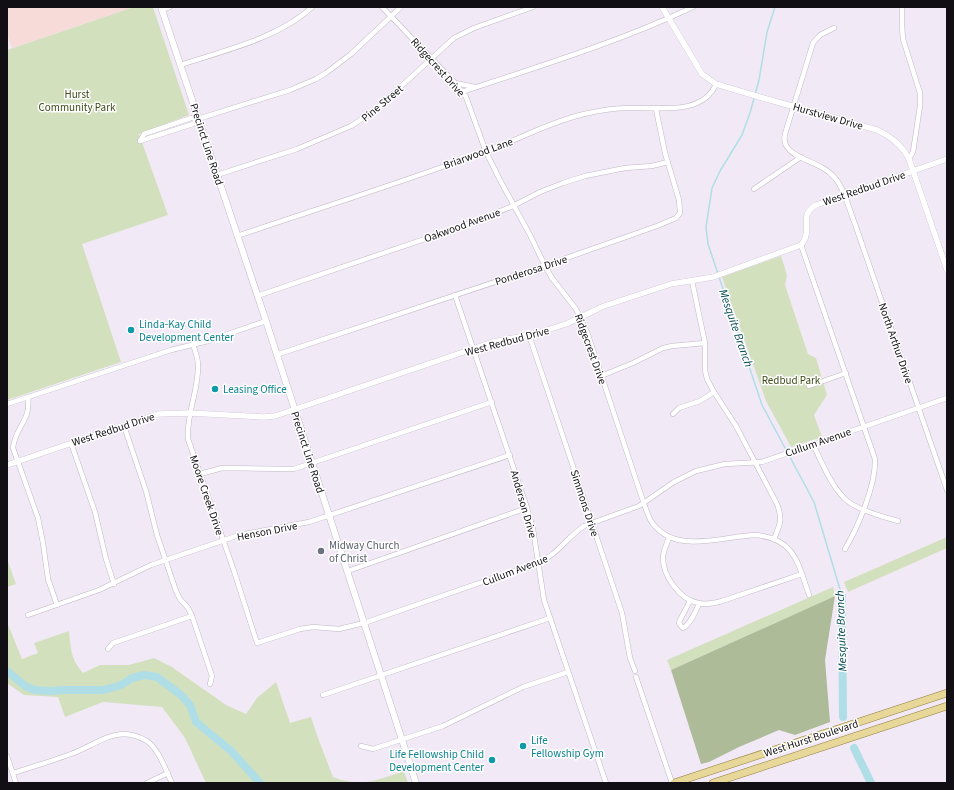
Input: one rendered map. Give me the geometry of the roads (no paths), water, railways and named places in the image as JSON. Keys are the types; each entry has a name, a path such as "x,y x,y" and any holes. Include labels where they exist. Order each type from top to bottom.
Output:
{"main road":[{"name":"Precinct Line Road","path":"161,8 266,321 311,464 348,571 416,783"},
{"name":"West Hurst Boulevard","path":"673,783 947,693"},
{"name":"West Hurst Boulevard","path":"713,783 947,706"},
{"path":"767,753 770,764"}],"street":[{"path":"161,8 170,7"},
{"path":"180,65 265,36 286,26 312,7"},
{"name":"Ridgecrest Drive","path":"382,7 432,58 462,92 471,110 486,152 544,266 576,309 587,332 644,504 651,521 669,538"},
{"path":"198,119 193,124 140,141 144,134 191,118 198,119 290,90 316,79 351,54 401,7"},
{"name":"Pine Street","path":"217,175 297,148 351,126 374,111 454,38 463,32 533,7"},
{"name":"Hurstview Drive","path":"662,7 702,74 716,84 877,130 896,142 902,148 913,170 947,270"},
{"path":"462,92 579,53 669,18 693,7"},
{"path":"902,7 903,39 920,93 920,106 913,152 908,159"},
{"name":"North Arthur Drive","path":"834,28 820,35 813,44 784,134 784,139 788,149 792,153 822,166 830,172 840,186 947,490"},
{"path":"455,83 476,87"},
{"name":"Briarwood Lane","path":"237,236 486,152 565,120 584,114 628,108 656,109 696,104 706,99 713,91 716,84"},
{"name":"Ponderosa Drive","path":"276,356 544,266 676,218 680,213 679,200 668,162 656,109"},
{"path":"754,189 801,157"},
{"name":"West Redbud Drive","path":"7,465 158,414 189,413 264,417 275,416 508,338 529,336 566,324 604,306 671,284 712,277 801,245 805,241 807,235 806,220 808,212 816,205 947,159"},
{"name":"Oakwood Avenue","path":"257,296 463,226 513,206 540,192 563,183 585,176 626,168 652,166 668,162"},
{"path":"801,245 874,455 875,471 863,509 853,535 845,549"},
{"path":"692,281 705,343 705,370 707,379 736,426 780,511 781,523 774,539"},
{"name":"Anderson Drive","path":"455,295 527,508 533,529 537,564 544,600 606,783"},
{"path":"7,404 171,350 208,341 266,321"},
{"name":"Simmons Drive","path":"529,336 622,613 630,658 635,671"},
{"path":"601,376 633,363 663,348 705,343"},
{"name":"Moore Creek Drive","path":"193,344 198,365 189,413 187,431 188,439 224,540 257,643"},
{"path":"809,386 846,373"},
{"path":"673,414 679,408 700,401 714,392"},
{"path":"28,398 28,414 14,441 13,448 38,518 48,579 57,605"},
{"name":"Cullum Avenue","path":"257,643 300,629 313,627 339,629 364,623 537,564 550,557 578,530 592,523 644,504 674,482 696,471 725,464 756,463 766,461 947,398"},
{"path":"200,474 222,468 290,469 311,464 492,402"},
{"path":"124,426 146,490 165,560 178,596 188,608 192,616 212,676 210,684"},
{"path":"71,443 95,512 106,559 114,584"},
{"path":"812,444 838,492 844,499 852,505 898,521"},
{"name":"Henson Drive","path":"28,614 114,584 139,570 224,540 297,525 329,516 510,455"},
{"path":"348,571 527,508"},
{"path":"802,574 722,601 711,604 699,604 690,601 679,593 664,565 663,556 669,538 684,542 695,542 756,535 765,536 774,539 787,547 793,554 797,560 802,574 809,595"},
{"path":"690,601 679,623 683,628 690,622 699,604"},
{"path":"108,649 113,643 192,616"},
{"path":"323,695 550,618"},
{"path":"361,746 373,749 443,726 523,687 568,672"},
{"path":"636,677 673,783"},
{"path":"13,773 72,754 111,737 123,734 136,736 147,741 157,752 172,783"},
{"path":"7,756 16,783"},
{"path":"147,783 168,773"}],"waterway":[{"name":"Mesquite Branch","path":"775,7 767,32 759,80 750,113 742,135 720,171 712,188 706,227 708,244 762,405 814,502 842,596"},
{"name":"Mesquite Branch","path":"842,596 843,717"},
{"path":"7,671 25,686 35,690 50,691 104,690 121,685 132,678 144,675 157,677 181,695 190,705 196,722 231,751 260,783"},
{"name":"Mesquite Branch","path":"854,748 871,783"}],"place":[{"name":"Linda-Kay Child Development Center","path":"131,330"},
{"name":"Leasing Office","path":"215,389"},
{"name":"Midway Church of Christ","path":"321,551"},
{"name":"Life Fellowship Gym","path":"523,746"},
{"name":"Life Fellowship Child Development Center","path":"492,760"}],"park label":[{"name":"Hurst Community Park","path":"77,100"},
{"name":"Redbud Park","path":"791,380"}]}
